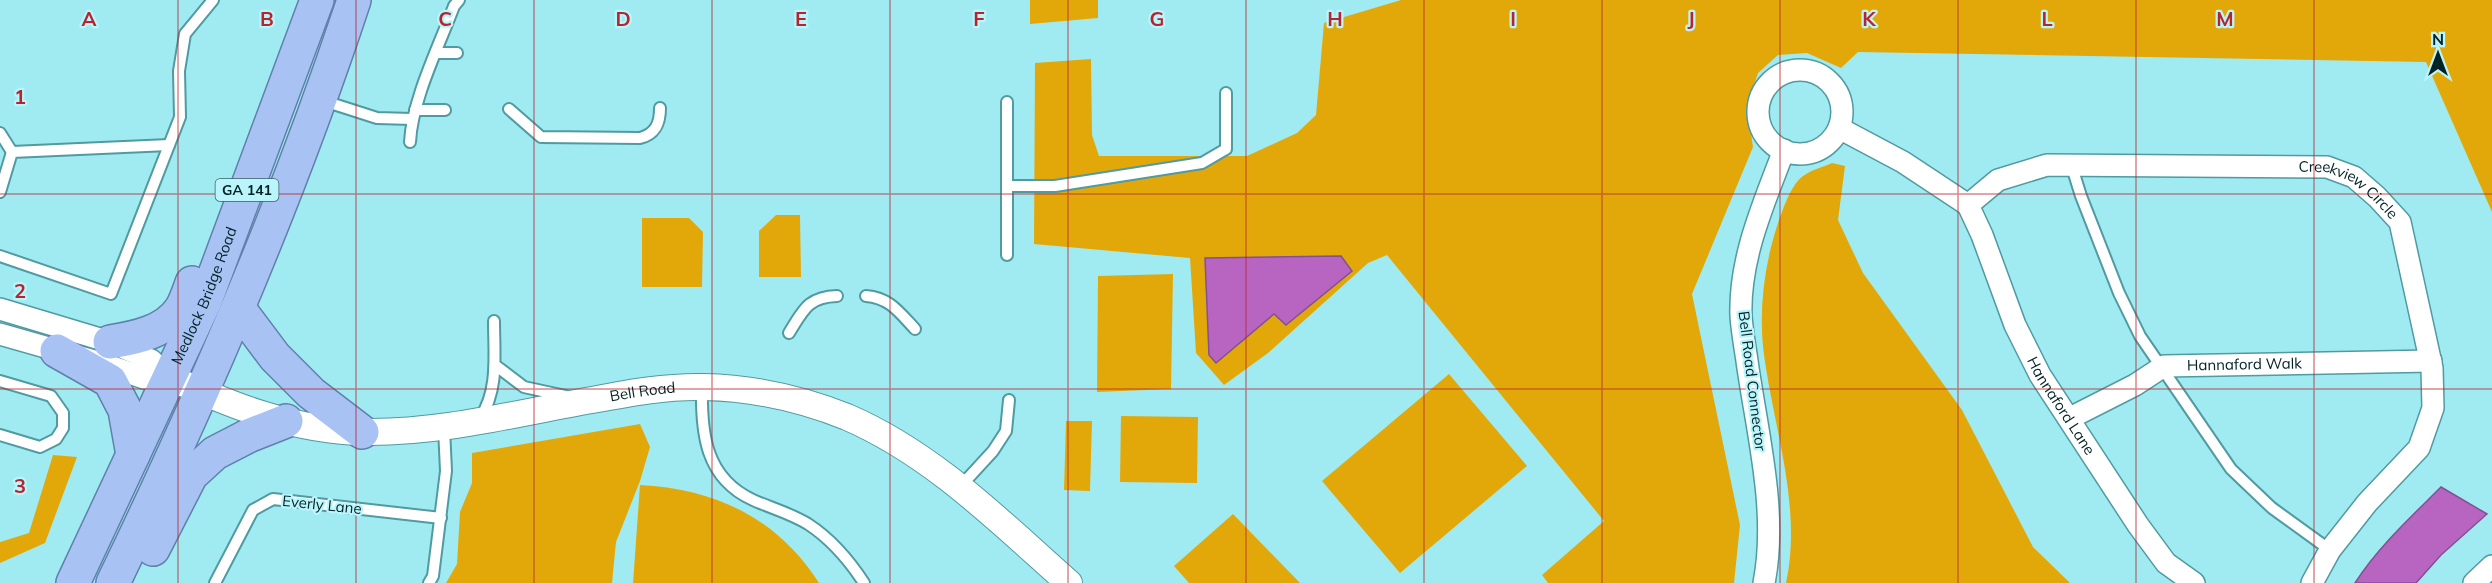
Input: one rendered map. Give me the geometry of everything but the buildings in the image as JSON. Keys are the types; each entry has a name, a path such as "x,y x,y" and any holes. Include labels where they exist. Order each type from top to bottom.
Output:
{"highway":[{"name":"Medlock Bridge Road","path":"72,583 204,301 317,0"},
{"name":"GA 141","path":"113,583 239,309 321,100 354,0"},
{"path":"110,342 134,338 160,328 173,320 182,308 263,106 293,68"},
{"path":"239,309 275,357 311,393 362,432"},
{"path":"57,351 110,381 125,410 133,455"},
{"path":"136,583 191,475 215,453 248,436 286,422"}],"street":[{"path":"1789,71 1812,71 1832,84 1839,94 1842,105 1839,128 1827,144 1818,149 1798,153 1784,150 1765,134 1761,125 1759,105 1769,84 1778,76 1789,71"},
{"path":"1839,128 1903,162 1968,205"},
{"name":"Bell Road Connector","path":"1764,583 1768,563 1766,498 1741,316 1746,269 1755,224 1784,150"},
{"name":"Creekview Circle","path":"1968,205 1998,180 2047,165 2327,168 2354,177 2400,222 2431,361 2433,408 2419,448 2367,503 2330,550 2312,583"},
{"name":"Hannaford Lane","path":"1968,205 1982,235 2015,325 2040,375 2138,525 2166,563 2194,583"},
{"path":"0,309 110,342 151,360 169,377"},
{"path":"0,334 98,362 144,378 169,377"},
{"name":"Hannaford Walk","path":"2162,367 2431,361"},
{"path":"2070,418 2135,385 2162,367"},
{"name":"Bell Road","path":"169,377 255,413 286,422 316,428 362,432 444,427 636,392 702,387 772,394 844,417 907,448 959,488 1069,583"},
{"path":"2474,583 2492,566"}],"lane":[{"path":"0,256 111,294 180,117 179,71 185,34 213,0"},
{"path":"410,142 414,115 454,6 459,0"},
{"path":"436,53 457,53"},
{"path":"1007,186 1055,186 1202,163 1226,149 1226,93"},
{"path":"321,100 377,118 445,110"},
{"path":"1007,102 1007,255"},
{"path":"509,109 540,137 640,138 651,134 658,125 660,108"},
{"path":"0,133 12,152 0,192"},
{"path":"12,152 170,145"},
{"path":"2071,164 2119,293 2140,336 2231,469 2272,508 2330,550"},
{"path":"789,333 807,304 824,297 837,296"},
{"path":"866,296 881,297 896,308 915,329"},
{"path":"478,421 487,408 492,389 495,364 494,321"},
{"path":"495,364 524,387 587,400"},
{"path":"0,381 51,396 63,413 63,428 56,439 40,447 0,435"},
{"path":"702,387 702,423 706,445 719,472 752,499 784,511 819,532 850,562 864,583"},
{"path":"959,488 993,451 1006,431 1009,400"},
{"path":"429,583 433,576 446,471 444,427"},
{"name":"Everly Lane","path":"215,583 253,510 273,499 441,518"}],"shaded area":[{"path":"1030,0 1098,0 1098,18 1030,24"},
{"path":"1401,0 2492,0 2492,212 2426,62 1858,52 1841,68 1807,53 1778,55 1758,73 1747,106 1753,147 1692,294 1740,525 1734,583 1548,583 1542,575 1604,521 1387,255 1368,263 1268,353 1224,385 1196,353 1190,258 1034,244 1035,63 1091,59 1092,135 1099,156 1247,156 1297,133 1316,115 1324,23"},
{"path":"1832,163 1845,166 1838,220 1863,273 1962,410 2033,547 2070,583 1786,583 1790,554 1789,494 1763,347 1764,283 1774,235 1791,190 1803,176"},
{"path":"776,215 800,215 801,277 759,277 759,231"},
{"path":"642,218 689,218 703,232 702,287 642,287"},
{"path":"1341,256 1352,271 1286,325 1274,314 1216,363 1209,355 1205,258"},
{"path":"1173,274 1171,389 1097,392 1098,276"},
{"path":"1449,374 1527,466 1400,573 1322,481"},
{"path":"1121,416 1198,417 1197,483 1120,482"},
{"path":"1066,421 1092,421 1090,491 1064,490"},
{"path":"640,424 650,447 640,481 616,542 612,583 446,583 457,564 460,512 472,483 472,453"},
{"path":"53,455 77,457 45,543 0,563 0,542 29,533"},
{"path":"640,485 694,493 742,511 764,524 784,541 819,583 633,583"},
{"path":"2441,487 2487,514 2441,555 2416,583 2355,583 2384,545"},
{"path":"1233,514 1300,583 1189,583 1174,566"}]}
